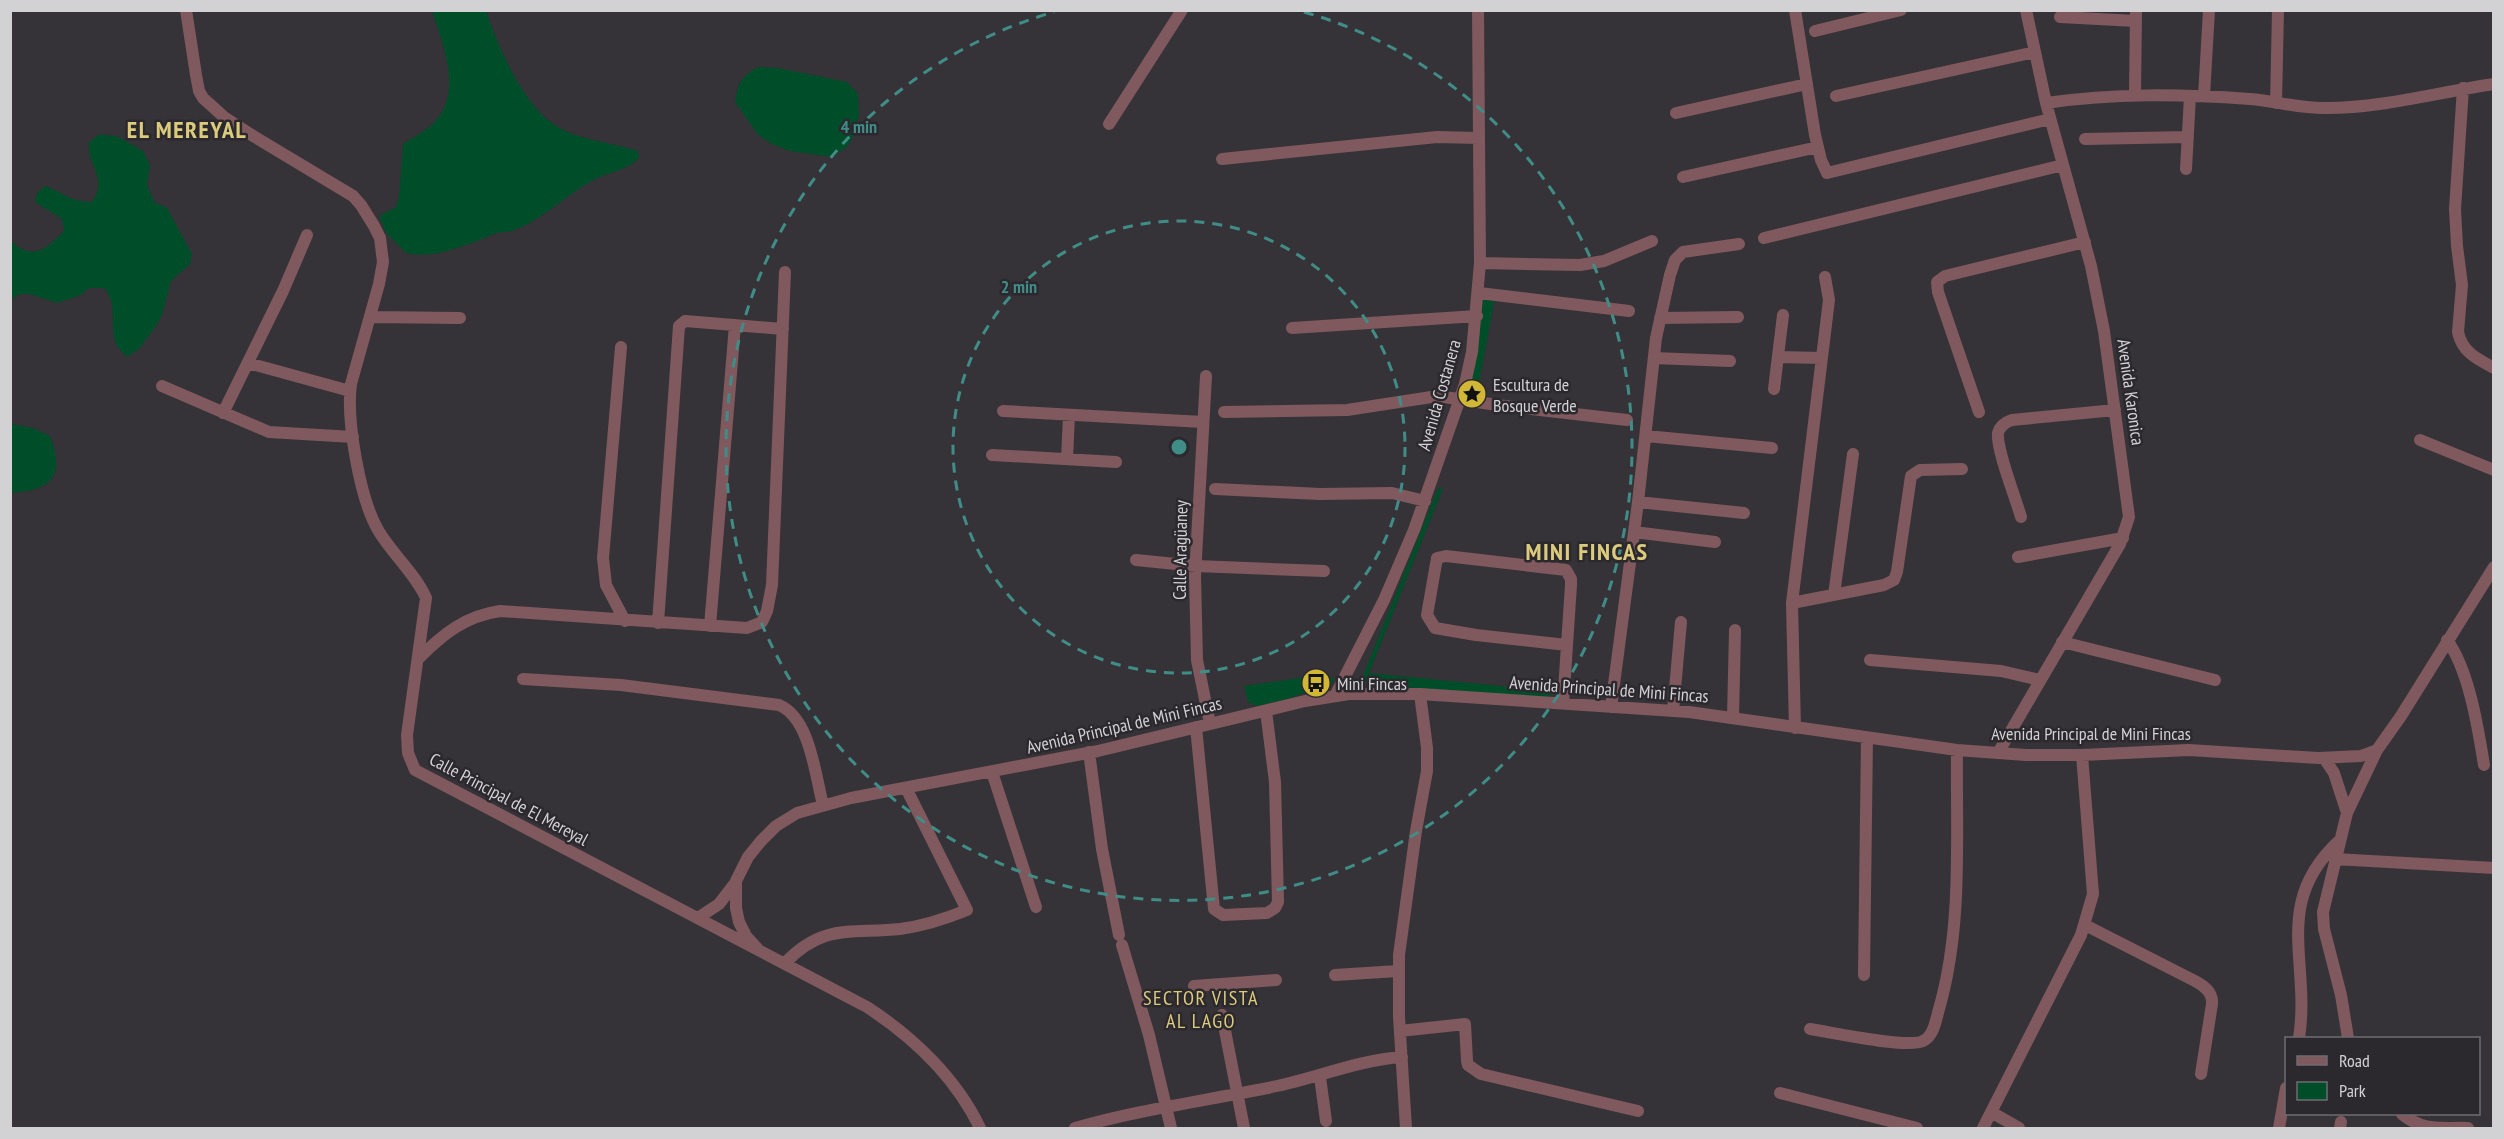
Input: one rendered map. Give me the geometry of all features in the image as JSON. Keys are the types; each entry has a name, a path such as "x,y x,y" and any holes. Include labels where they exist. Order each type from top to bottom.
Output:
{"street":[{"name":"Calle Principal de El Mereyal","path":"186,10 196,75 203,98 224,117 250,134 353,196 368,214 380,238 383,262 350,391 353,438 373,519 386,542 426,598 407,735 408,753 416,770 867,1007 905,1034 949,1080 980,1128"},
{"path":"1109,124 1182,10"},
{"name":"Avenida Costanera","path":"1335,696 1384,600 1425,501 1460,400 1472,352 1480,263 1478,10"},
{"path":"1795,10 1818,147 1825,170 1830,174 2050,119"},
{"path":"1815,31 1901,10"},
{"name":"Avenida Karonica","path":"1998,753 2123,538 2128,525 2129,507 2104,331 2085,242 2050,119 2026,10"},
{"path":"2204,96 2209,10"},
{"path":"2276,103 2278,10"},
{"path":"2060,17 2136,16 2135,94"},
{"path":"1836,96 2035,52"},
{"path":"1676,113 1807,84"},
{"path":"2046,103 2135,94 2204,96 2312,108 2340,108 2493,84"},
{"path":"2463,88 2455,218 2462,285 2458,332 2460,340 2469,353 2493,368"},
{"path":"2186,169 2190,96"},
{"path":"1222,159 1437,137 1479,138"},
{"path":"2085,139 2188,137"},
{"path":"1683,177 1818,147"},
{"path":"1764,238 2063,165"},
{"path":"223,413 307,235"},
{"path":"1480,263 1580,265 1596,263 1652,241"},
{"path":"1979,412 1938,292 1938,282 1945,276 2085,242"},
{"path":"1611,707 1654,358 1660,318 1671,275 1678,256 1688,250 1739,244"},
{"path":"418,659 454,627 483,614 500,611 710,626 754,627 762,622 767,611 772,575 785,272"},
{"path":"1795,728 1792,603 1829,300 1825,277"},
{"path":"1479,293 1629,311"},
{"path":"1774,389 1783,315"},
{"path":"1292,328 1477,316"},
{"path":"370,317 460,318"},
{"path":"1660,318 1738,317"},
{"path":"658,623 679,326 685,321 783,329"},
{"path":"710,626 735,325"},
{"path":"621,347 603,558 606,585 625,621"},
{"path":"1778,357 1822,358"},
{"path":"1654,358 1730,361"},
{"path":"248,363 350,391"},
{"name":"Calle Aragüaney","path":"1206,376 1196,566 1197,660 1210,724"},
{"path":"162,386 269,432 353,438"},
{"path":"1224,412 1347,410 1428,396 1627,420"},
{"path":"2021,517 2000,448 1998,434 2002,425 2012,420 2115,410"},
{"path":"1003,411 1203,422"},
{"path":"1067,459 1069,415"},
{"path":"1646,436 1772,448"},
{"path":"2420,440 2493,470"},
{"path":"1834,595 1853,454"},
{"path":"992,455 1116,462"},
{"path":"1792,603 1884,585 1893,580 1898,572 1911,476 1920,470 1962,469"},
{"path":"1215,489 1320,494 1392,493 1425,501"},
{"path":"1638,502 1744,513"},
{"path":"1634,532 1715,542"},
{"path":"2018,557 2123,538"},
{"path":"1563,703 1567,645 1571,585 1571,579 1566,570 1446,556 1437,558 1427,615 1431,624 1436,628 1567,645"},
{"path":"1136,560 1196,566 1324,571"},
{"path":"2348,1037 2341,995 2324,929 2323,912 2347,813 2377,750 2492,572"},
{"path":"1673,711 1681,622"},
{"path":"1733,718 1735,630"},
{"path":"2447,640 2460,666 2478,724 2484,765"},
{"path":"2062,642 2215,680"},
{"path":"1870,660 2001,670 2040,680"},
{"path":"523,679 621,685 779,705 793,714 803,731 823,805"},
{"name":"Avenida Principal de Mini Fincas","path":"757,948 746,936 739,922 735,902 736,881 748,857 776,826 797,813 823,805 1089,752 1335,696 1369,693 1420,694 1673,711 1957,750 1998,753 2082,755 2189,750 2324,758 2361,756 2377,750"},
{"path":"1406,1128 1398,971 1414,841 1427,771 1427,748 1420,694"},
{"path":"1196,728 1214,909 1223,915 1267,913 1275,908 1278,902 1279,875 1275,782 1266,711"},
{"path":"1864,975 1867,738"},
{"path":"1810,1029 1887,1041 1916,1043 1923,1042 1931,1033 1944,992 1955,925 1957,750"},
{"path":"1089,752 1105,868 1120,940 1149,1035 1171,1128"},
{"path":"1983,1128 2085,925 2091,905 2093,884 2082,755"},
{"path":"2324,758 2334,772 2347,813"},
{"path":"992,772 1036,907"},
{"path":"785,963 802,946 834,932 900,929 927,924 967,910 906,788"},
{"path":"2299,1037 2302,1007 2298,924 2301,898 2319,861 2341,839"},
{"path":"2335,859 2493,868"},
{"path":"698,918 719,904 736,881"},
{"path":"2085,925 2207,989 2212,998 2212,1004 2201,1074"},
{"path":"1335,975 1398,971"},
{"path":"1194,986 1276,980"},
{"path":"1222,1015 1244,1128"},
{"path":"1400,1031 1465,1024 1468,1065 1481,1074 1638,1111"},
{"path":"1075,1128 1166,1107 1320,1077 1372,1060 1402,1057"},
{"path":"1320,1077 1326,1121"},
{"path":"1779,1093 1917,1128"},
{"path":"2279,1128 2285,1094"},
{"path":"1992,1112 2019,1128"},
{"path":"2404,1115 2417,1127 2468,1128"}],"green space":[{"path":"432,11 486,11 514,75 534,106 546,118 567,132 638,151 639,158 629,166 590,182 523,227 496,233 440,253 417,255 406,253 386,233 379,216 396,207 399,197 403,144 434,123 444,107 448,94 448,65"},
{"path":"758,67 778,68 847,82 858,94 859,114 856,130 848,146 832,157 790,151 758,135 735,102 741,81"},
{"path":"100,134 119,137 143,151 150,165 147,185 154,202 167,208 192,254 190,264 171,281 162,315 156,326 139,349 127,357 114,339 111,302 104,288 89,288 81,295 57,303 30,294 20,294 11,300 11,242 25,250 38,251 48,246 64,231 62,219 35,202 37,193 45,186 73,199 92,202 97,193 98,178 89,150 89,142"},
{"path":"1484,296 1495,297 1476,400 1466,399"},
{"path":"11,424 33,428 50,436 55,450 55,471 52,479 36,489 11,493"},
{"path":"1438,488 1443,488 1369,673 1551,691 1550,697 1368,685 1363,676"},
{"path":"1314,676 1334,678 1333,683 1287,699 1257,706 1248,702 1244,686"}],"place":[{"name":"Escultura de Bosque Verde","path":"1472,394"},
{"name":"Mini Fincas","path":"1316,683"}],"district":[{"name":"EL MEREYAL","path":"187,129"},
{"name":"MINI FINCAS","path":"1587,551"},
{"name":"SECTOR VISTA AL LAGO","path":"1201,1010"}]}
